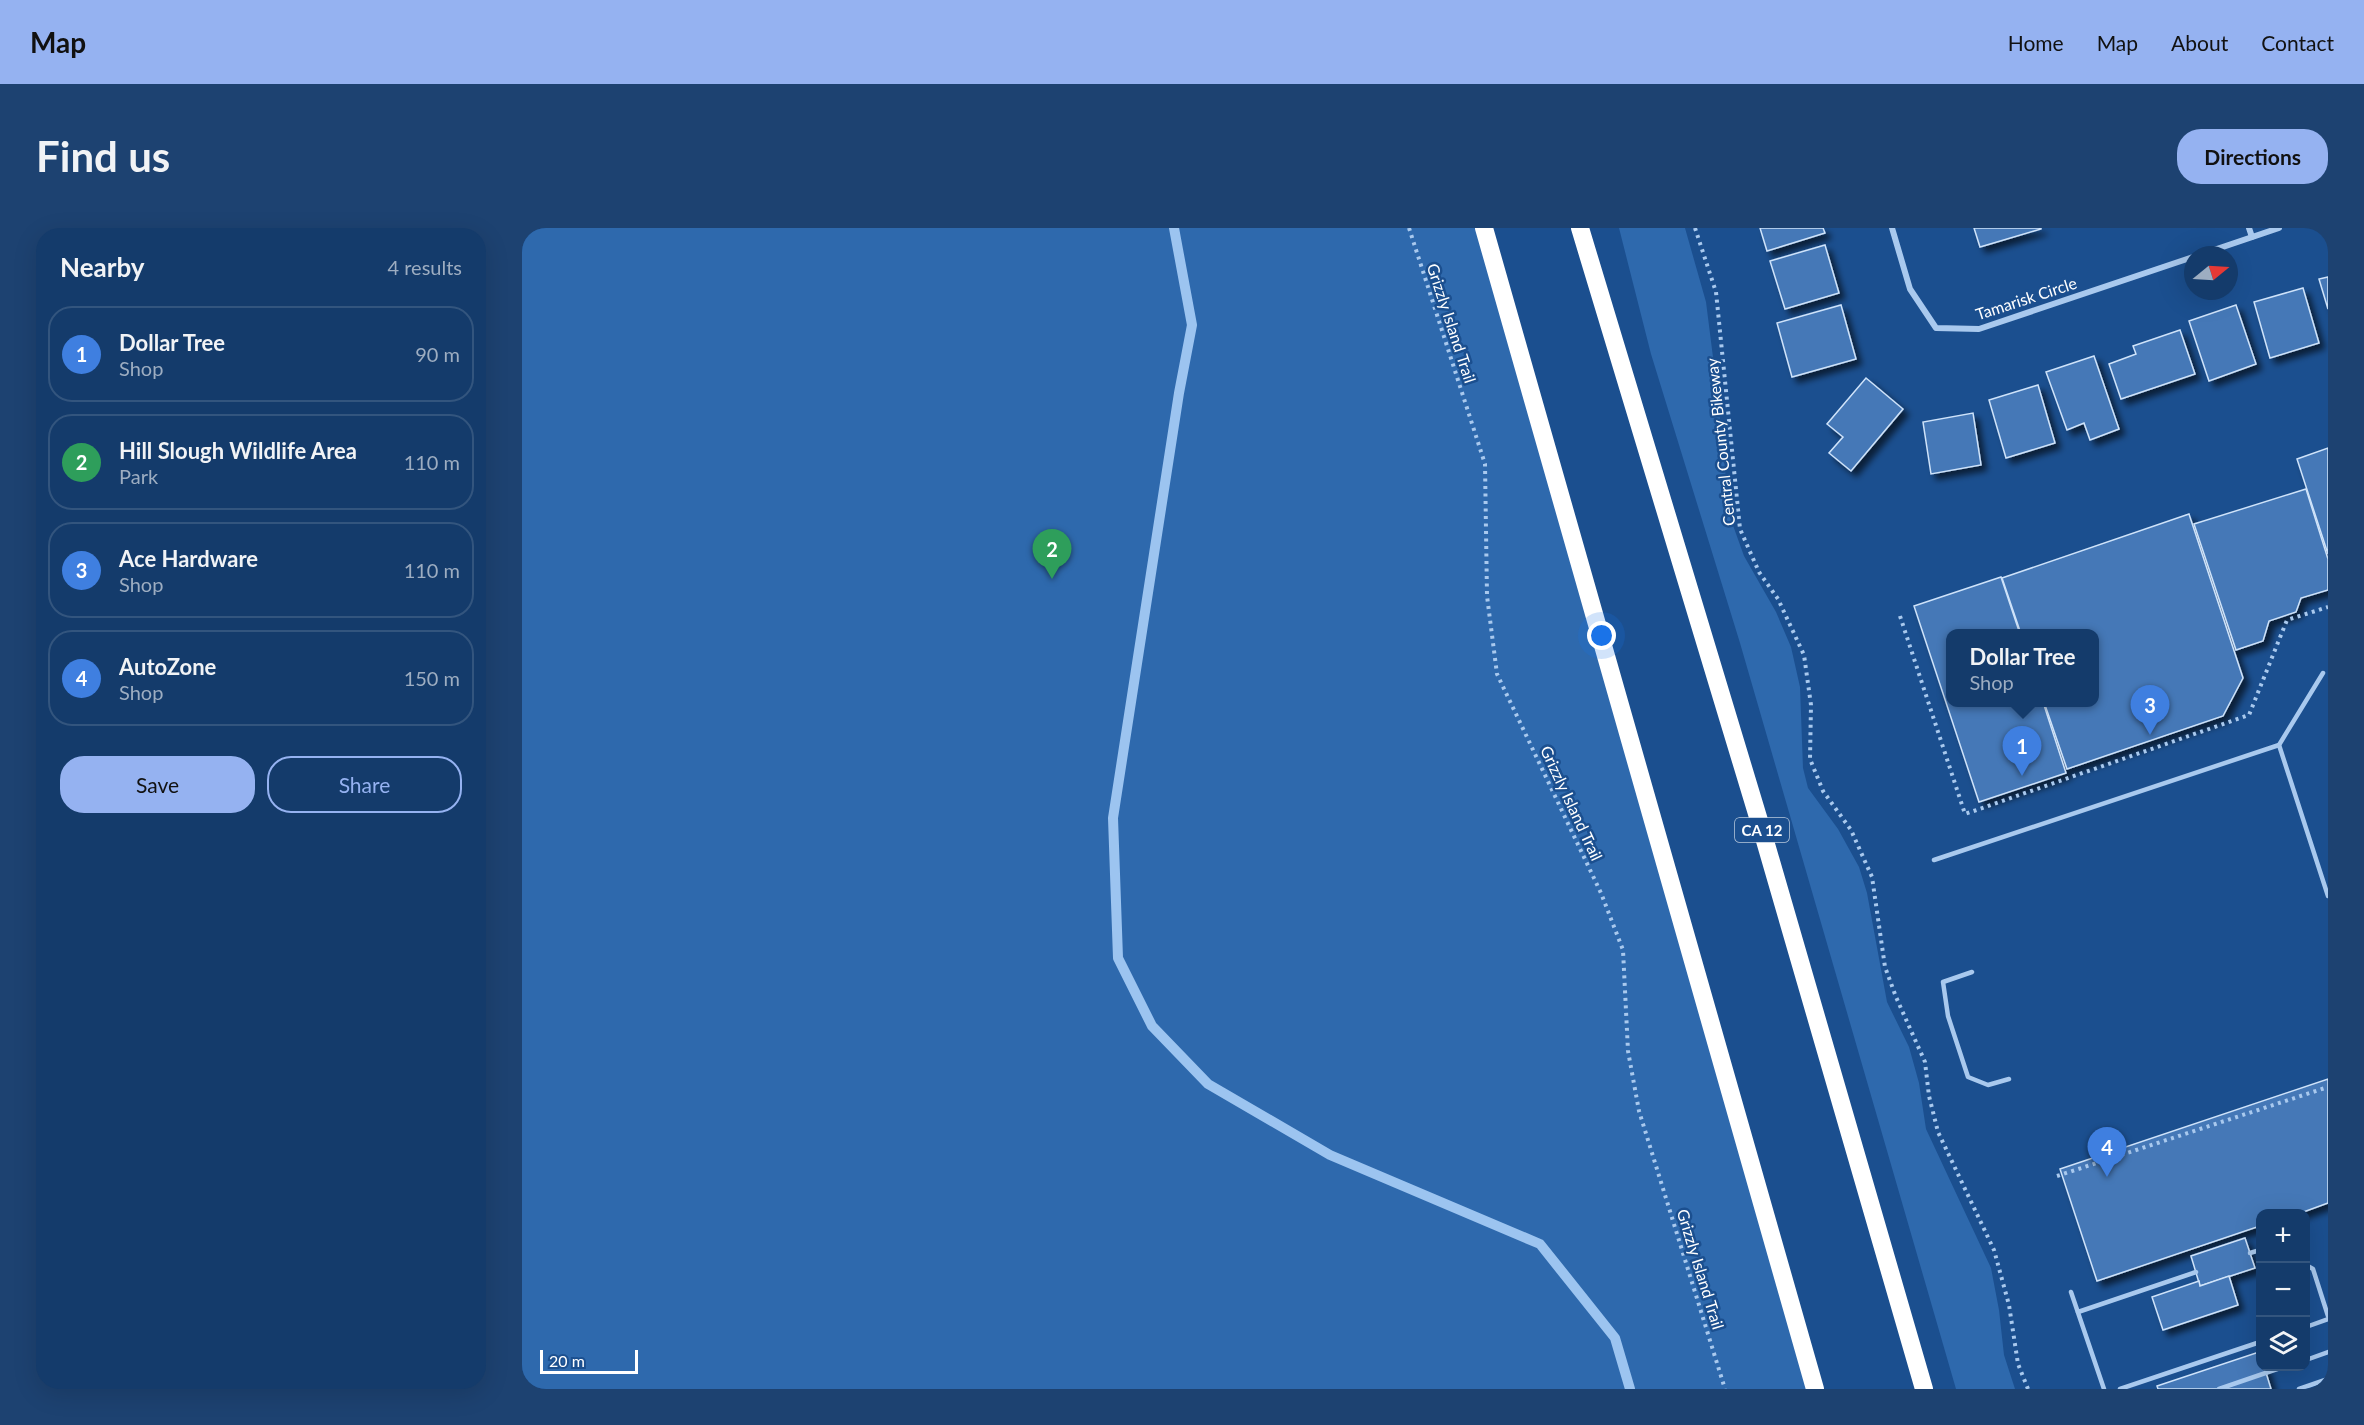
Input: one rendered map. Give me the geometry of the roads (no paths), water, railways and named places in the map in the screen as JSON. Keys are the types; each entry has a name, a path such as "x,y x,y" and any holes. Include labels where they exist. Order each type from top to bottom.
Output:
{"highway":[{"path":"1484,228 1815,1389"},
{"name":"CA 12","path":"1580,228 1764,838 1923,1389"}],"street":[{"name":"Tamarisk Circle","path":"1892,228 1910,289 1936,328 1980,329 2184,260"},
{"path":"2249,228 2252,237"},
{"path":"2226,246 2279,228"}],"lane":[{"path":"1934,860 2279,745 2323,673"},
{"path":"2279,745 2328,896"},
{"path":"1972,972 1943,982 1948,1016 1968,1077 1988,1085 2009,1079"},
{"path":"2250,1253 2256,1251"},
{"path":"2310,1267 2313,1269 2328,1317 2310,1325"},
{"path":"2078,1312 2196,1272"},
{"path":"2071,1292 2104,1389"},
{"path":"2120,1389 2256,1343"},
{"path":"2310,1359 2328,1352"},
{"path":"2219,1389 2271,1371"},
{"path":"2300,1389 2328,1379"}],"waterway":[{"path":"1174,228 1192,325 1179,393 1113,818 1118,958 1152,1026 1208,1084 1330,1155 1540,1244 1615,1338 1630,1389"}],"place":[{"name":"Hill Slough Wildlife Area","path":"1052,579"},
{"name":"Ace Hardware","path":"2150,735"},
{"name":"Dollar Tree","path":"2022,776"},
{"name":"AutoZone","path":"2107,1177"}]}
